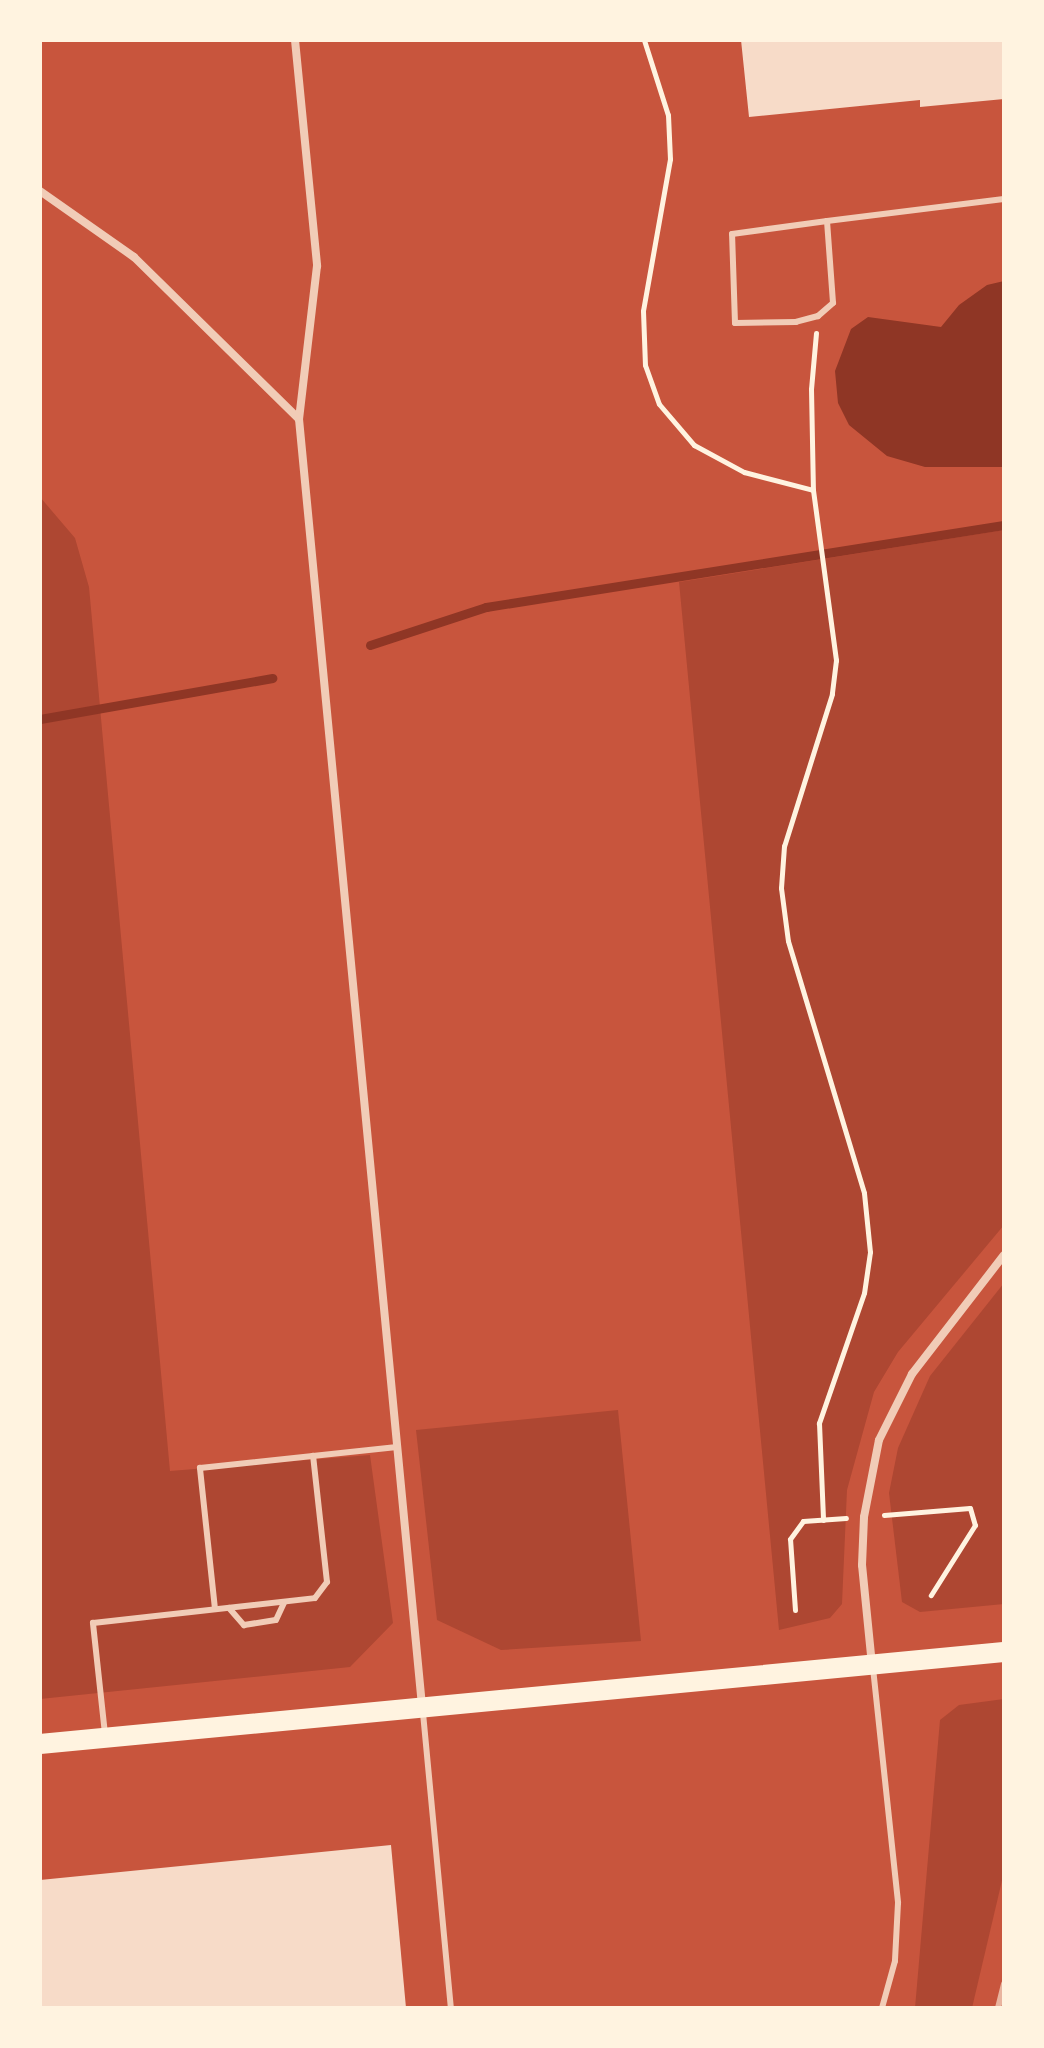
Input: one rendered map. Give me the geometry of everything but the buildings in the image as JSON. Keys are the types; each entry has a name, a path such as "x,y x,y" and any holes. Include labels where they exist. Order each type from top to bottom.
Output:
{"main road":[{"path":"40,1744 1004,1652"}],"street":[{"path":"295,40 317,266 299,419 422,1706"},
{"path":"40,191 134,257 299,419"},
{"path":"872,1665 863,1541 864,1495 879,1440 912,1374 1004,1255"}],"lane":[{"path":"827,221 833,303 818,316 735,323 732,234 827,221 1004,199"},
{"path":"215,1609 200,1468 397,1447"},
{"path":"105,1737 93,1623 315,1598 327,1582 313,1456"},
{"path":"229,1608 244,1625 276,1620 284,1603"},
{"path":"872,1665 898,1903 895,1961 882,2008"},
{"path":"422,1706 451,2008"}],"path":[{"path":"644,40 668,115 670,159 643,311 650,378 659,404 694,445 744,472 813,490"},
{"path":"818,316 811,389 813,490 826,566 836,660 832,694 784,846 781,888 788,941 864,1193 870,1252 864,1293 819,1423 823,1520"}],"shaded area":[{"path":"1004,281 1004,467 925,467 887,456 849,425 838,403 835,371 851,329 868,317 941,327 959,305 987,285"},
{"path":"40,497 75,538 89,587 170,1471 370,1455 393,1623 350,1667 40,1699"},
{"path":"1004,530 1004,1225 898,1352 874,1392 847,1490 842,1604 830,1618 779,1630 679,582"},
{"path":"1004,1283 1004,1604 920,1612 902,1602 889,1493 898,1448 930,1376"},
{"path":"618,1410 641,1641 501,1650 437,1620 416,1430"},
{"path":"1004,1699 1004,1872 972,2008 915,2008 940,1720 959,1705"}],"waterway":[{"path":"370,645 486,607 1004,525"},
{"path":"40,719 272,678"}],"railway":[{"path":"998,2008 1004,1984"}]}
